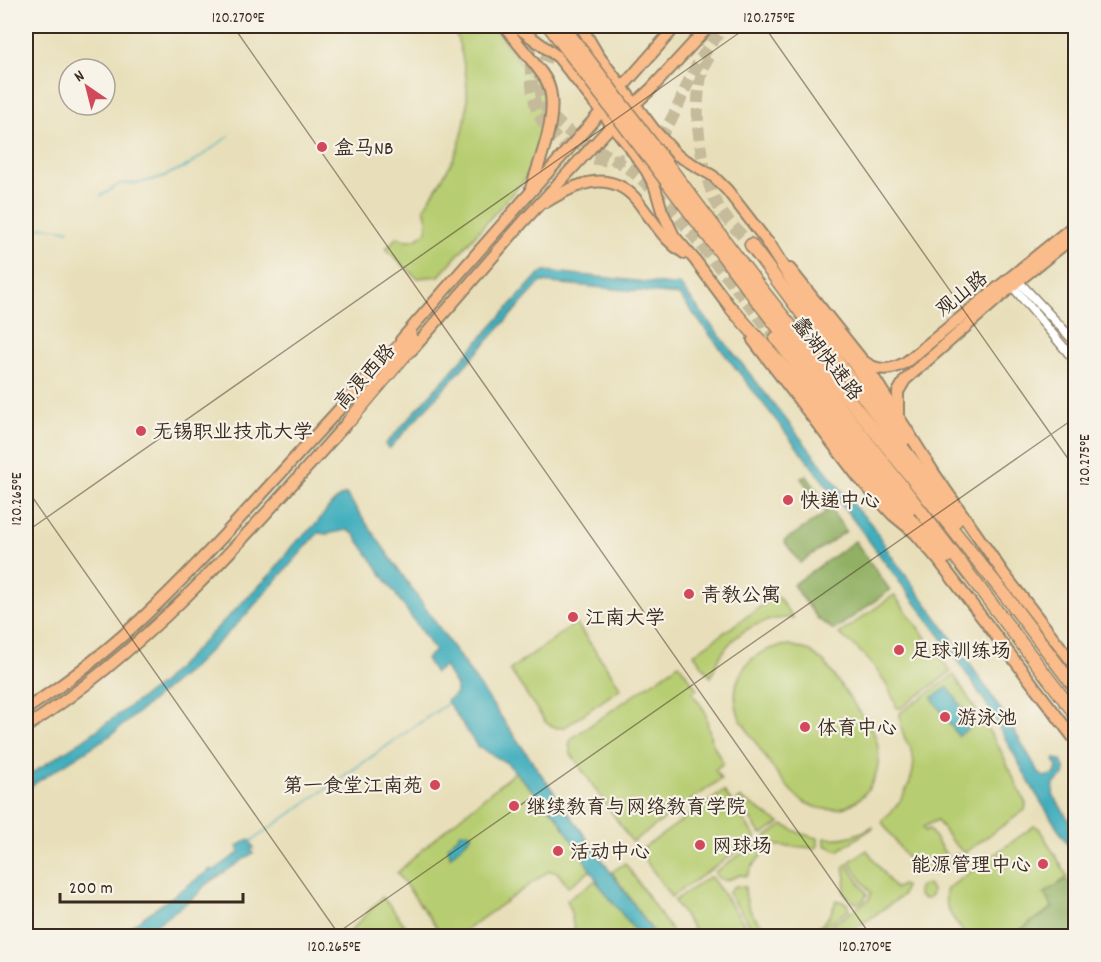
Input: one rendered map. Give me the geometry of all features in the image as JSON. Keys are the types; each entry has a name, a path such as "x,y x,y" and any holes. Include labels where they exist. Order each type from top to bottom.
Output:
{"highway":[{"name":"蠡湖快速路","path":"549,26 754,287 1005,595 1076,687"},
{"name":"蠡湖快速路","path":"563,26 754,287 1076,717"},
{"path":"768,243 811,309 854,363 875,394 931,484 1005,595"},
{"path":"751,245 885,426 931,484"},
{"path":"732,309 786,370 866,475 941,550"},
{"path":"349,421 413,338 350,397"},
{"path":"776,338 873,466 1023,654 1052,684"}],"main road":[{"path":"505,26 546,80 551,92 550,122 530,191"},
{"path":"516,26 558,57 602,111 646,170 674,236 695,260 849,466 893,515 915,533 939,561 1076,741"},
{"path":"581,26 598,56 634,104 677,154 713,176 727,190 819,303 864,362 934,473 1004,574 1076,667"},
{"name":"高浪西路","path":"26,709 83,670 126,635 169,594 350,397 676,26"},
{"name":"高浪西路","path":"26,727 106,669 170,614 349,421 523,222 612,125 651,89 709,26"},
{"path":"523,222 547,202 577,185 607,182 626,189 670,245 695,260"},
{"name":"观山路","path":"898,415 898,392 904,380 1076,224"},
{"name":"观山路","path":"864,362 873,368 897,368 1076,235"}],"street":[{"path":"1013,282 1076,343"},
{"path":"1013,282 1076,362"}],"green space":[{"path":"454,26 493,26 547,97 548,116 538,155 525,179 439,276 417,278 386,249 397,237 413,240 427,231 424,208 455,156 463,132 467,86"},
{"path":"806,475 846,531 800,563 784,541 826,513 801,478"},
{"path":"855,541 890,590 834,630 818,619 793,585"},
{"path":"777,595 793,618 765,621 742,633 723,652 711,677 694,654"},
{"name":"足球训练场","path":"894,595 951,672 901,708 897,708 874,666 839,634"},
{"path":"576,623 621,688 565,727 557,728 546,723 510,670"},
{"name":"体育中心","path":"790,645 810,651 825,663 873,731 878,748 878,765 873,781 864,794 852,804 838,809 822,809 796,796 779,776 740,719 736,704 736,691 738,679 744,668 763,652 775,647"},
{"path":"679,664 697,689 692,693 705,711 711,740 723,763 715,770 721,779 632,842 571,754 569,744 572,738"},
{"path":"954,675 999,747 1026,804 1025,810 964,853 950,839 937,820 923,827 925,831 929,829 949,859 956,854 959,856 934,874 915,870 882,820 902,798 913,768 911,749 903,734 900,713"},
{"path":"515,772 557,816 591,870 568,887 557,872 549,871 457,936 443,936 397,873"},
{"name":"网球场","path":"724,791 756,838 671,897 639,851"},
{"path":"740,798 780,823 764,834 760,833 737,800"},
{"path":"783,825 802,834 818,838 818,846 816,848 769,845 766,837"},
{"path":"1034,826 1039,828 1068,877 1044,894 1053,907 1011,936 966,936 948,908 945,896 947,889"},
{"path":"872,827 838,851 825,845 825,838 850,837"},
{"path":"757,843 765,849 747,876 740,875 725,881 717,877 715,872"},
{"path":"867,850 895,889 902,885 905,886 903,895 845,936 817,936 869,899 871,893 849,862"},
{"path":"625,863 675,936 656,936 612,872"},
{"path":"847,864 867,894 859,903 855,903 844,893 846,878 844,866"},
{"name":"网球场","path":"709,877 753,936 698,936 674,901"},
{"path":"1066,879 1075,892 1075,936 1011,936 1053,908 1044,894"},
{"path":"595,881 611,897 639,936 579,936 574,927 567,900"},
{"path":"925,885 930,887 932,892 930,897 925,899 920,897 918,892 920,887"},
{"path":"735,886 745,887 747,904 754,917 779,936 758,936 729,895 729,891"},
{"path":"382,897 413,936 346,936"},
{"path":"836,900 847,903 849,910 810,936 798,936 811,932 823,924"}],"water":[{"path":"545,271 679,284 857,510 873,527 988,691 1039,773 1044,777 1055,774 1057,767 1054,759 1061,760 1065,770 1064,775 1054,784 1053,795 1075,830 1075,856 1036,794 984,700 950,649 852,518 679,295 541,282 389,449 385,445 538,275"},
{"path":"346,494 656,936 639,936 601,887 557,816 507,763 477,746 447,701 456,693 456,686 444,666 435,673 426,659 435,651 354,534 347,530 327,534 318,533 242,619 193,667 111,735 26,789 26,777 80,742 161,684 272,573 293,545 316,524 331,505"},
{"path":"948,687 974,725 958,736 932,698"},
{"path":"462,832 472,833 450,857 448,846"},
{"path":"249,839 254,848 251,849 253,853 204,886 198,894 141,936 117,936 211,869 213,871 240,852 237,847"}],"waterway":[{"path":"101,196 119,184 140,183 162,177 189,165 229,136"},
{"path":"26,231 46,227 69,229"},
{"path":"250,842 448,703"}],"tunnel":[{"path":"576,26 551,49 542,69 541,91 550,114 570,132 619,162 650,187 678,217 776,338"},
{"path":"524,27 529,48 535,102 546,127 564,145 579,154 599,160 610,160 631,157 659,138 674,114 701,59 725,26"},
{"path":"709,57 702,72 699,91 699,136 703,159 708,181 723,214 751,245"}],"place":[{"name":"盒马NB","path":"322,147"},
{"name":"无锡职业技术大学","path":"141,431"},
{"name":"快递中心","path":"788,500"},
{"name":"青教公寓","path":"689,594"},
{"name":"江南大学","path":"573,617"},
{"name":"足球训练场","path":"899,650"},
{"name":"游泳池","path":"945,717"},
{"name":"体育中心","path":"805,727"},
{"name":"第一食堂江南苑","path":"435,785"},
{"name":"继续教育与网络教育学院","path":"514,806"},
{"name":"网球场","path":"700,845"},
{"name":"活动中心","path":"558,851"},
{"name":"能源管理中心","path":"1043,864"}]}
